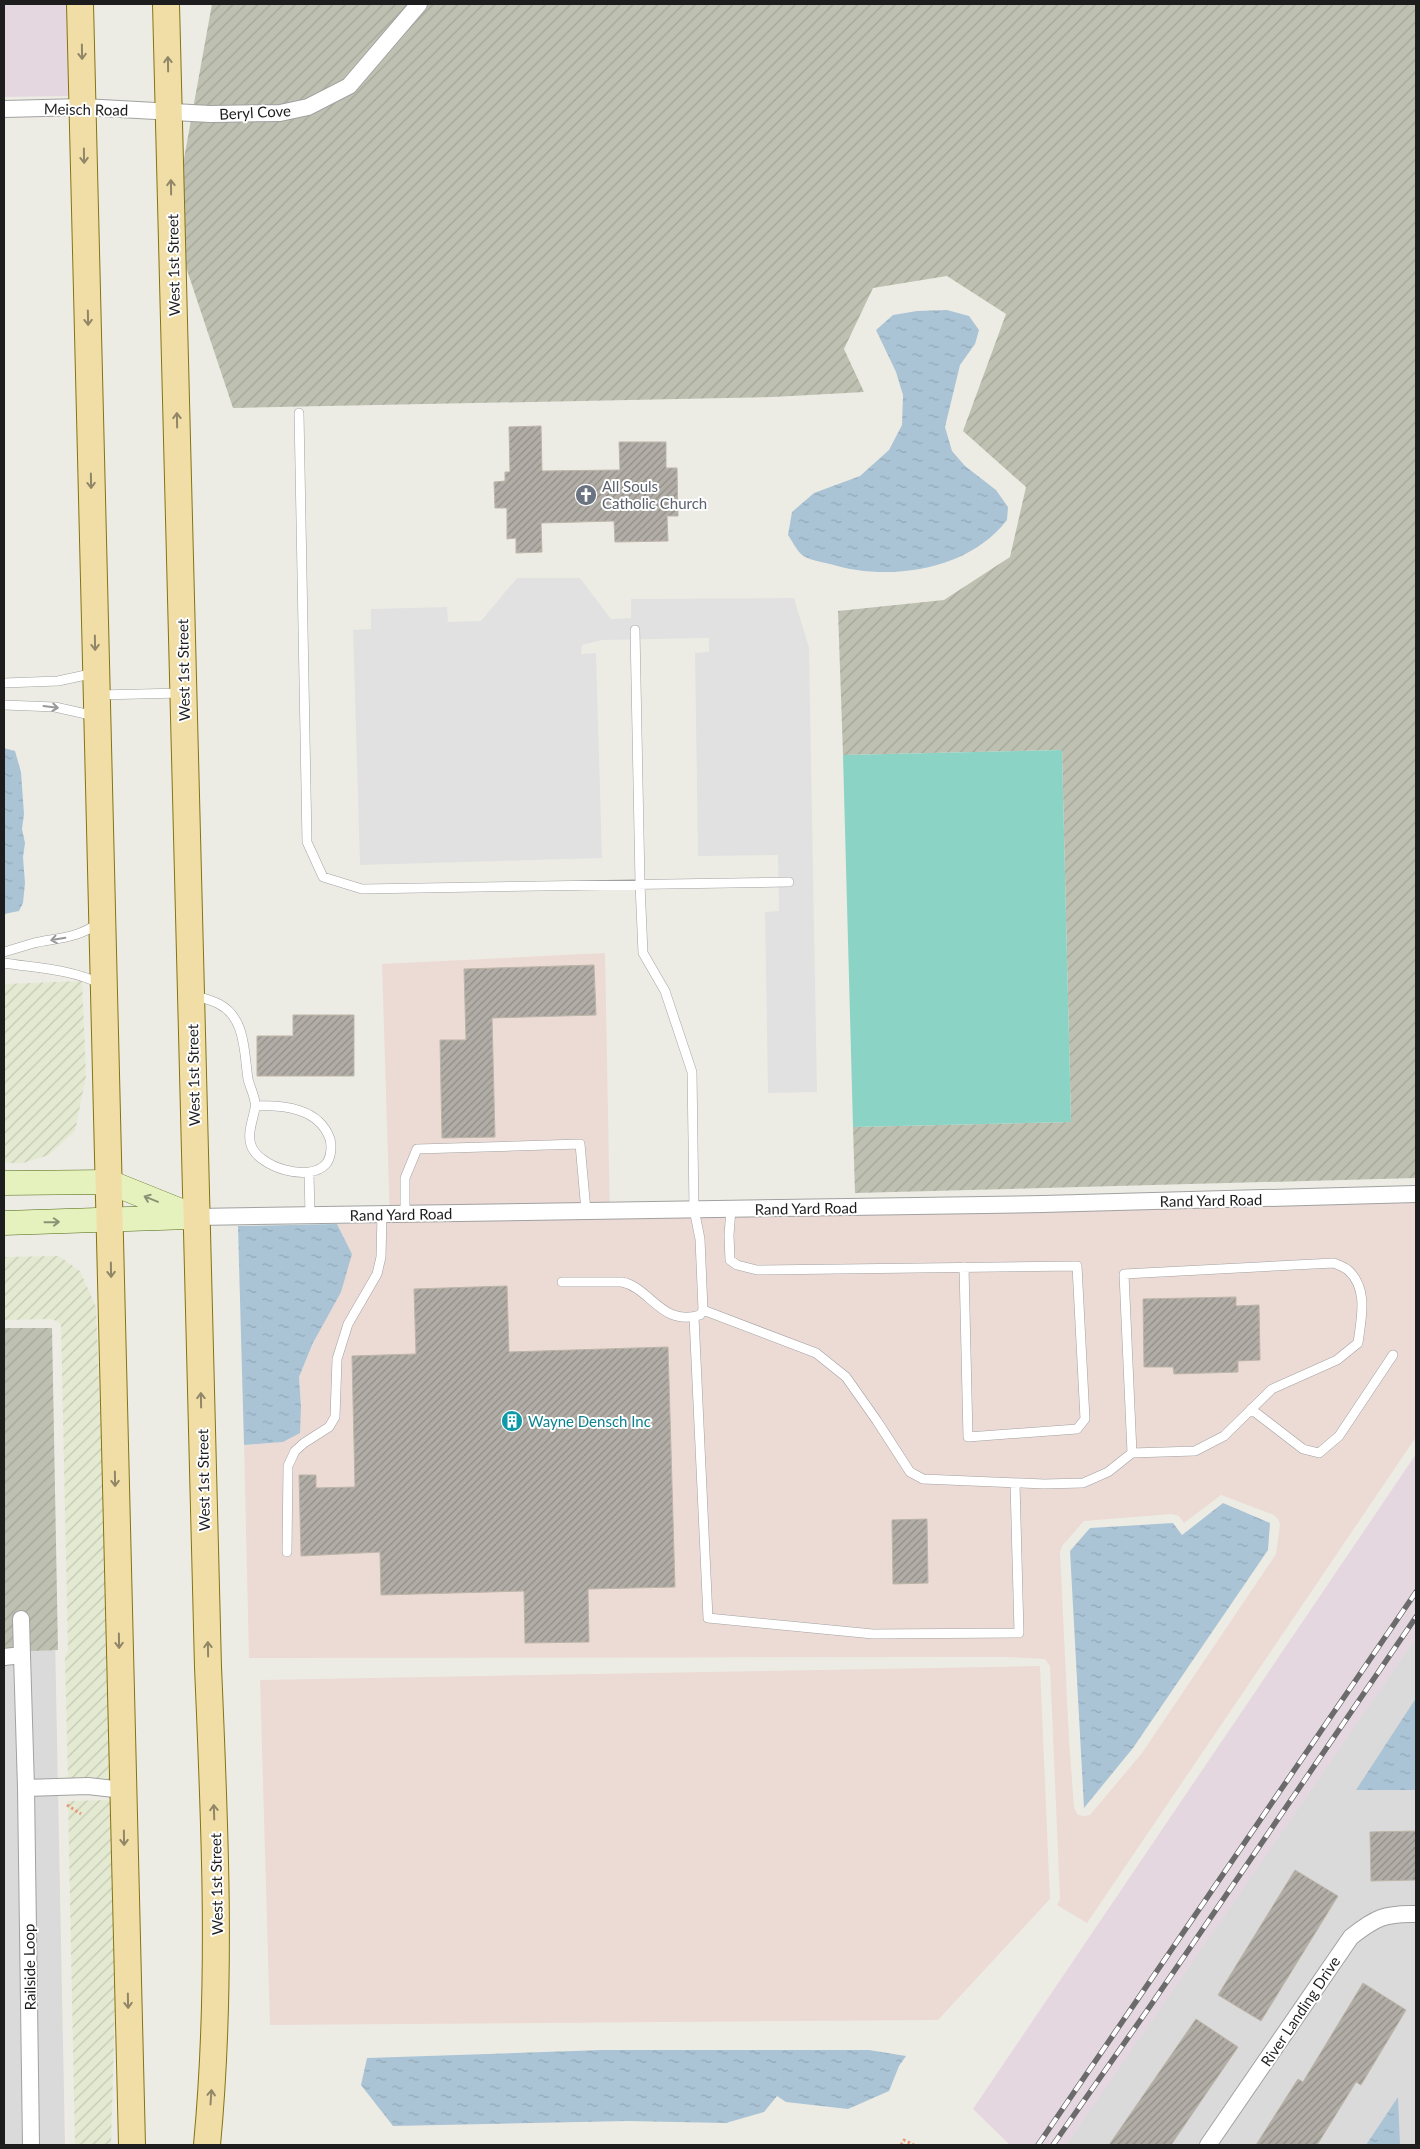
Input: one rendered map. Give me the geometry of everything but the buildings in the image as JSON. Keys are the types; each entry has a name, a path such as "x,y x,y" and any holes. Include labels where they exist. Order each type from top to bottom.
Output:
{"main road":[{"path":"80,4 132,2145"},
{"name":"West 1st Street","path":"166,4 196,1217 216,1892 215,2039 207,2145"},
{"path":"4,1183 109,1182 196,1217"},
{"path":"4,1224 196,1217"}],"street":[{"name":"Beryl Cove","path":"169,112 210,114 280,113 308,107 348,86 419,4"},
{"name":"Meisch Road","path":"4,109 83,107 169,112"},
{"name":"Rand Yard Road","path":"196,1217 1043,1204 1416,1194"},
{"name":"Railside Loop","path":"21,1619 26,1788 31,2145"},
{"path":"4,1657 22,1655"},
{"path":"26,1788 88,1786 123,1790"},
{"name":"River Landing Drive","path":"1208,2145 1351,1937 1369,1922 1383,1915 1416,1914"}],"lane":[{"path":"299,413 307,842 323,877 362,889 788,882"},
{"path":"562,1282 622,1282 631,1284 662,1310 680,1316 694,1317 700,1315 703,1310 700,1239 694,1209 692,1072 665,991 643,953 634,630"},
{"path":"4,683 58,681 96,695"},
{"path":"4,705 55,707 96,695 183,693"},
{"path":"4,952 35,943 65,939 90,930 102,920"},
{"path":"4,963 67,973 88,978 104,986"},
{"path":"191,994 220,1004 233,1017 239,1027 244,1040 248,1080 256,1106 250,1130 250,1144 254,1153 262,1161 295,1173 309,1174 325,1165 329,1159 331,1142 327,1131 320,1122 314,1117 294,1109 256,1106"},
{"path":"406,1214 405,1178 417,1149 580,1144 586,1211"},
{"path":"309,1174 310,1215"},
{"path":"731,1209 730,1260 737,1265 757,1270 964,1267 1077,1266 1085,1419 1077,1430 968,1437 964,1267"},
{"path":"287,1552 288,1466 295,1452 304,1443 330,1427 334,1416 337,1359 348,1324 377,1274 381,1257 382,1214"},
{"path":"703,1310 816,1353 846,1377 910,1472 923,1479 1015,1483 1083,1483 1108,1472 1132,1453 1195,1451 1224,1436 1272,1389 1337,1360 1358,1343 1363,1309 1359,1285 1348,1270 1334,1263 1124,1274 1132,1453"},
{"path":"694,1317 708,1618 873,1634 1019,1633 1015,1483"},
{"path":"1251,1410 1303,1449 1319,1453 1339,1436 1392,1356"}],"path":[{"path":"900,2145 904,2140 914,2145"}],"shaded area":[{"path":"4,4 67,4 73,96 4,97"},
{"path":"212,4 1416,4 1416,1178 855,1193 853,1127 1071,1122 1062,750 843,755 838,611 944,600 1010,557 1026,487 963,431 1006,314 947,276 873,288 844,349 864,392 773,397 233,408 172,225"},
{"path":"517,578 580,578 611,619 631,618 631,599 794,598 809,648 817,1092 768,1093 765,912 779,911 778,855 698,856 695,653 709,652 709,638 602,640 582,645 581,654 596,653 602,858 360,865 353,630 371,629 371,609 447,607 448,622 481,621"},
{"path":"1062,750 1071,1122 853,1127 843,755"},
{"path":"605,953 610,1219 1416,1203 1416,1437 1087,1923 1057,1905 1060,1899 1050,1666 1045,1659 1006,1657 249,1658 244,1445 283,1442 299,1433 301,1407 299,1377 352,1254 337,1224 390,1223 382,964","holes":["1221,1495 1274,1515 1280,1524 1276,1554 1142,1753 1090,1815 1078,1815 1074,1808 1069,1739 1060,1552 1062,1546 1084,1521 1172,1514 1179,1516 1184,1523"]},
{"path":"82,981 86,1076 75,1131 49,1155 23,1163 4,1163 4,984"},
{"path":"59,1256 80,1271 96,1307 107,1583 111,1780 68,1781 65,1656 68,1650 61,1325 51,1319 4,1320 4,1257"},
{"path":"4,1328 52,1328 58,1650 4,1652"},
{"path":"1416,1454 1416,1638 1066,2145 1010,2145 973,2109"},
{"path":"1416,1630 1416,2145 1064,2145"},
{"path":"55,1636 65,2145 4,2145 4,1637"},
{"path":"1040,1666 1050,1899 938,2020 270,2025 260,1680"},
{"path":"112,1800 116,1967 111,2145 75,2145 68,1801"}],"water":[{"path":"947,310 969,316 979,330 975,344 960,365 945,427 952,451 965,466 996,490 1008,507 1007,520 991,537 971,551 949,561 926,568 877,572 853,569 807,558 797,550 788,535 792,512 814,493 860,476 889,450 902,425 903,395 896,372 876,330 893,315 917,311"},
{"path":"4,748 15,751 21,772 25,883 23,903 19,911 4,914"},
{"path":"337,1224 352,1254 341,1292 313,1343 299,1377 300,1433 283,1442 244,1445 238,1226"},
{"path":"1223,1503 1270,1523 1268,1550 1133,1748 1084,1808 1070,1551 1090,1528 1173,1523 1182,1535"},
{"path":"1416,1698 1416,1790 1356,1790"},
{"path":"602,2050 869,2050 906,2056 899,2066 889,2091 848,2109 786,2102 777,2096 764,2112 726,2123 627,2121 393,2126 361,2085 367,2058"},
{"path":"1398,2097 1400,2145 1366,2145"}],"railway":[{"path":"1038,2145 1416,1592"},
{"path":"1053,2145 1416,1617"}],"place":[{"name":"All Souls Catholic Church","path":"586,495"},
{"name":"Wayne Densch Inc","path":"512,1421"}]}
